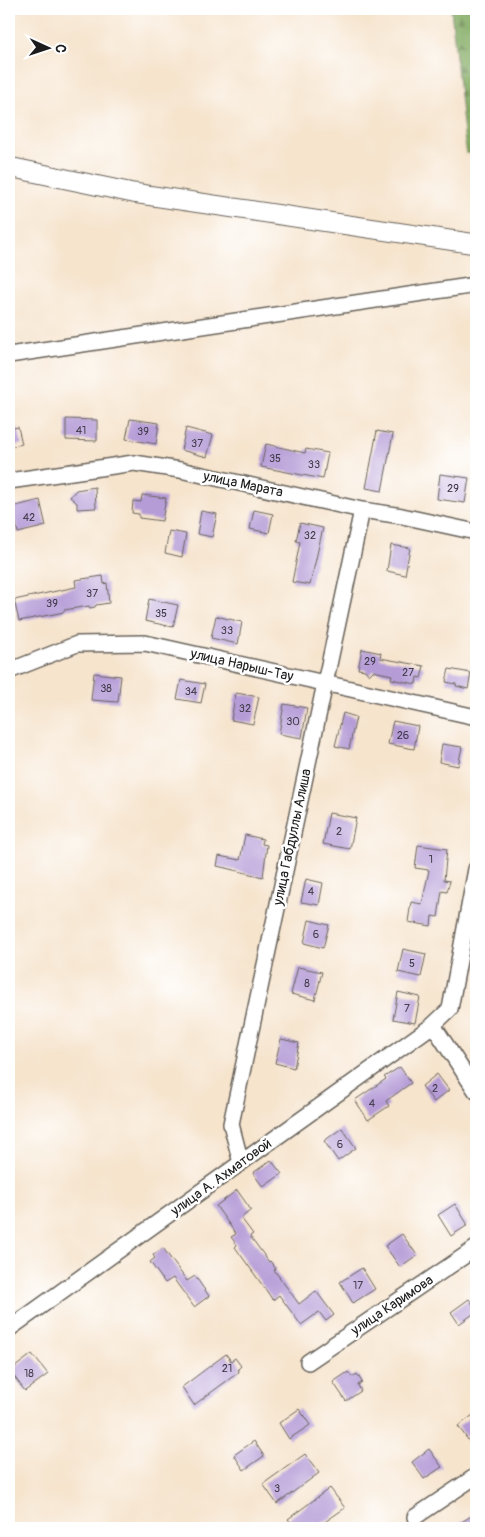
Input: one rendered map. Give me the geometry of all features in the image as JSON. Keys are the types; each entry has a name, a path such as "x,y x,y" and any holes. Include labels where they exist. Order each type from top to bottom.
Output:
{"main road":[{"path":"9,167 133,193 476,244"}],"street":[{"path":"9,355 476,285"},
{"name":"улица Марата","path":"9,481 134,463 180,470 362,510 402,516 476,532"},
{"name":"улица Габдуллы Алиша","path":"241,1163 231,1124 362,510"},
{"name":"улица Нарыш-Тау","path":"9,671 77,644 145,643 476,716"},
{"name":"улица А. Ахматовой","path":"9,1329 433,1025 450,1009 476,869"},
{"path":"433,1025 476,1092"},
{"name":"улица Каримова","path":"308,1362 476,1248"},
{"path":"415,1517 476,1476"}],"green space":[{"path":"451,9 476,9 476,153 466,153"}],"building":[{"path":"66,419 97,420 97,441 66,440"},
{"path":"130,419 159,423 156,444 126,439"},
{"path":"18,427 22,444 9,447 9,429"},
{"path":"186,428 213,435 207,457 181,450"},
{"path":"377,431 393,434 382,491 366,488"},
{"path":"266,444 305,453 306,449 328,453 323,479 261,467"},
{"path":"440,474 469,478 465,503 437,499"},
{"path":"95,487 96,508 77,509 77,503 70,497 76,490"},
{"path":"142,495 166,498 162,521 139,518 139,514 132,513 133,501 141,502"},
{"path":"40,500 46,526 18,533 12,507"},
{"path":"254,510 273,514 269,533 250,529"},
{"path":"201,511 217,514 212,537 197,534"},
{"path":"300,523 323,528 310,585 292,582 300,542 296,541"},
{"path":"169,531 186,534 182,557 165,553"},
{"path":"391,545 410,548 405,575 387,571"},
{"path":"103,576 104,584 107,583 109,603 90,608 89,606 64,610 64,612 19,621 14,600 76,587 75,580"},
{"path":"149,599 178,605 173,627 145,621"},
{"path":"216,616 242,622 238,644 211,638"},
{"path":"362,649 381,653 380,658 424,666 421,678 417,677 416,684 391,679 392,675 373,671 369,675 365,670 358,669"},
{"path":"449,669 471,673 468,689 446,682"},
{"path":"94,673 121,676 118,702 91,700"},
{"path":"181,680 205,684 201,703 177,699"},
{"path":"236,693 259,697 253,724 231,720"},
{"path":"284,704 307,708 302,738 279,734"},
{"path":"343,713 356,717 349,749 335,746"},
{"path":"393,721 418,726 414,749 388,744"},
{"path":"442,744 462,747 458,766 439,762"},
{"path":"329,813 356,818 350,849 323,844"},
{"path":"245,835 263,839 262,844 267,845 263,877 217,866 219,856 240,860"},
{"path":"418,845 447,849 444,880 450,881 447,892 442,891 438,917 432,916 431,926 408,922 411,902 422,904 429,870 415,868"},
{"path":"306,879 323,883 319,905 301,902"},
{"path":"309,920 329,925 323,948 304,943"},
{"path":"403,949 426,954 421,977 398,972"},
{"path":"298,967 322,972 315,1000 291,994"},
{"path":"398,992 420,997 415,1023 393,1019"},
{"path":"281,1039 299,1043 294,1068 275,1063"},
{"path":"400,1067 411,1083 386,1101 389,1106 368,1120 355,1100"},
{"path":"437,1074 449,1090 434,1102 422,1086"},
{"path":"342,1128 356,1148 338,1161 324,1141"},
{"path":"271,1160 282,1174 263,1187 253,1173"},
{"path":"237,1190 251,1210 241,1218 253,1234 250,1236 276,1269 274,1270 299,1304 316,1291 334,1315 326,1321 319,1312 301,1325 279,1295 273,1300 235,1247 237,1245 231,1237 236,1234 216,1206"},
{"path":"455,1204 468,1225 451,1236 438,1215"},
{"path":"402,1234 417,1255 400,1267 385,1246"},
{"path":"163,1248 187,1281 195,1276 209,1296 194,1307 173,1278 165,1283 150,1262 155,1258 153,1255"},
{"path":"362,1268 375,1289 353,1303 340,1282"},
{"path":"469,1299 476,1312 459,1324 451,1312"},
{"path":"32,1354 48,1374 25,1391 10,1371"},
{"path":"226,1354 231,1361 235,1358 241,1366 238,1369 239,1372 194,1405 182,1387"},
{"path":"348,1372 352,1377 357,1374 362,1382 358,1385 361,1391 346,1401 333,1382"},
{"path":"299,1409 310,1425 289,1439 279,1423"},
{"path":"476,1413 476,1451 458,1426"},
{"path":"254,1441 264,1456 244,1470 234,1455"},
{"path":"429,1449 442,1467 424,1479 412,1462"},
{"path":"305,1454 319,1473 277,1504 263,1484"},
{"path":"330,1488 345,1508 316,1528 295,1528 288,1519"},
{"path":"476,1513 476,1528 452,1528"}]}
